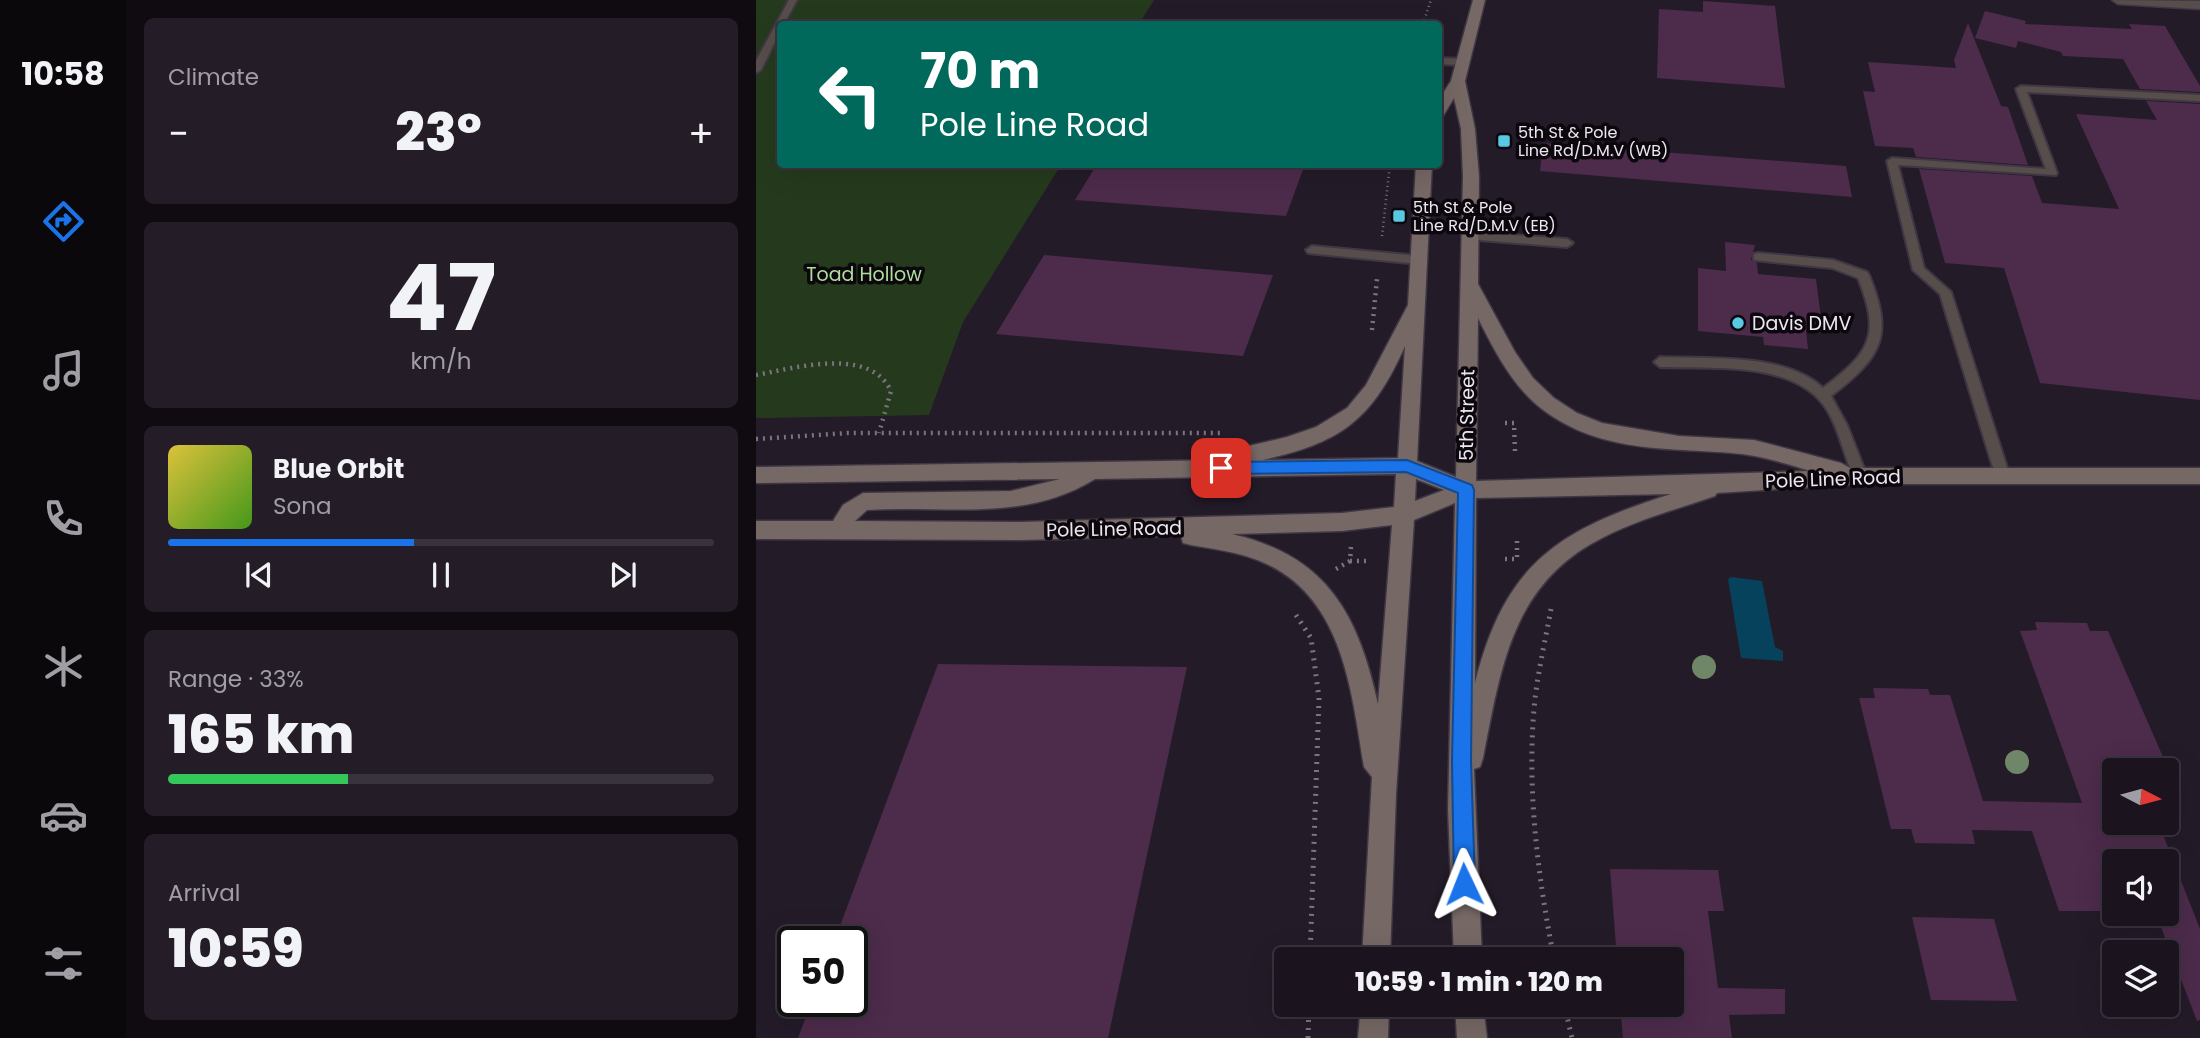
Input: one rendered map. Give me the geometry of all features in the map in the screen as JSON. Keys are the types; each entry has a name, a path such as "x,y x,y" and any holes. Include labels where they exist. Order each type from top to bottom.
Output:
{"main road":[{"name":"5th Street","path":"1442,107 1458,81 1479,0"},
{"name":"5th Street","path":"1458,81 1468,129 1471,236 1467,280 1461,808 1467,947"},
{"path":"1377,947 1383,794 1418,299 1424,168"},
{"path":"1467,280 1501,348 1525,383 1545,404 1564,416 1598,431 1635,439 1752,447 1860,476"},
{"path":"1165,469 1268,452 1311,437 1350,416 1364,402 1385,368 1418,299"},
{"name":"Pole Line Road","path":"756,475 1407,466 1466,490"},
{"path":"838,531 850,511 863,502 1017,500 1055,493 1092,470"},
{"name":"Pole Line Road","path":"756,530 1155,529 1342,522 1403,515 1466,490 1726,484 1860,476 2200,476"},
{"path":"1461,808 1489,666 1504,625 1525,585 1559,553 1584,537 1726,484"},
{"path":"1155,529 1240,546 1273,556 1315,582 1338,616 1355,652 1383,794"},
{"path":"1373,1038 1374,1017"},
{"path":"1470,1017 1472,1038"}],"street":[{"path":"2118,0 2200,5"}],"lane":[{"path":"782,21 793,0"},
{"path":"756,71 777,31"},
{"path":"1442,61 1463,62"},
{"path":"2002,474 1945,292 1919,270 1892,161 2052,173 2021,89 2200,98"},
{"path":"1471,236 1567,243"},
{"path":"1312,250 1419,260"},
{"path":"1758,257 1833,264 1863,275 1876,304 1878,338 1867,358 1824,394"},
{"path":"1660,362 1781,370 1802,378 1824,394 1837,416 1860,476"}],"path":[{"path":"1424,21 1431,0"},
{"path":"1371,335 1390,168"},
{"path":"756,375 813,366 848,365 870,369 885,377 891,388 891,398 879,433"},
{"path":"1505,423 1514,423 1515,451"},
{"path":"756,439 879,433 1222,433"},
{"path":"1505,559 1517,559 1517,539"},
{"path":"1350,561 1351,547"},
{"path":"1328,574 1350,561 1367,561"},
{"path":"1552,947 1546,918 1533,775 1537,679 1553,600"},
{"path":"1293,609 1311,638 1319,698 1310,947"},
{"path":"1308,1038 1309,1017"},
{"path":"1567,1017 1572,1038"}],"green space":[{"name":"Toad Hollow","path":"756,0 1154,0 1141,21 777,21 777,168 1059,168 963,322 929,415 756,418"}],"water":[{"path":"1731,577 1762,581 1775,647 1783,651 1783,661 1741,658 1728,579"}],"building":[{"path":"1703,1 1775,6 1785,88 1657,78 1659,9 1703,12"},
{"path":"1985,11 2026,21 2025,24 2132,29 2129,24 2165,26 2200,86 2200,92 2140,89 2123,59 2063,56 2061,52 2018,41 2016,48 1975,38"},
{"path":"1968,23 2001,106 2008,107 2028,165 1916,157 1913,148 1875,146 1863,91 1875,92 1868,62 1956,68 1954,60"},
{"path":"2146,101 2200,104 2200,400 2040,383 2004,268 1945,263 1919,169 2032,176 2042,203 2119,209 2076,114 2157,120"},
{"path":"1543,143 1846,166 1852,197 1540,171"},
{"path":"1095,168 1304,168 1286,216 1075,200"},
{"path":"1725,242 1755,245 1751,260 1757,263 1758,274 1816,279 1823,333 1806,331 1808,349 1764,345 1763,337 1698,331 1698,268 1726,271"},
{"path":"1044,255 1273,275 1243,356 996,334"},
{"path":"2035,622 2087,623 2090,631 2108,631 2163,757 2102,758 2102,835 2163,835 2169,849 2102,849 2102,911 2059,911 2032,831 1972,830 1975,844 1915,843 1911,829 1891,829 1859,698 1875,698 1873,688 1928,689 1930,695 1950,695 1983,801 2082,803 2020,631 2037,630"},
{"path":"938,664 1187,667 1108,1038 798,1038 806,1017 868,1017 868,926 840,926"},
{"path":"1610,869 1718,870 1724,911 1708,911 1718,988 1785,989 1785,1014 1729,1015 1732,1038 1623,1038 1621,1017 1684,1017 1684,947 1616,947"},
{"path":"2179,876 2200,929 2200,1020 2197,1021 2179,974 2179,940 2166,940 2161,926 2179,926"},
{"path":"1912,917 1994,919 2017,1001 1931,1000"}],"place":[{"name":"5th St & Pole Line Rd/D.M.V (WB)","path":"1504,141"},
{"name":"5th St & Pole Line Rd/D.M.V (EB)","path":"1399,216"},
{"name":"Davis DMV","path":"1738,323"}],"route":[{"path":"1221,468 1407,466 1466,490 1461,808 1464,884"}]}
